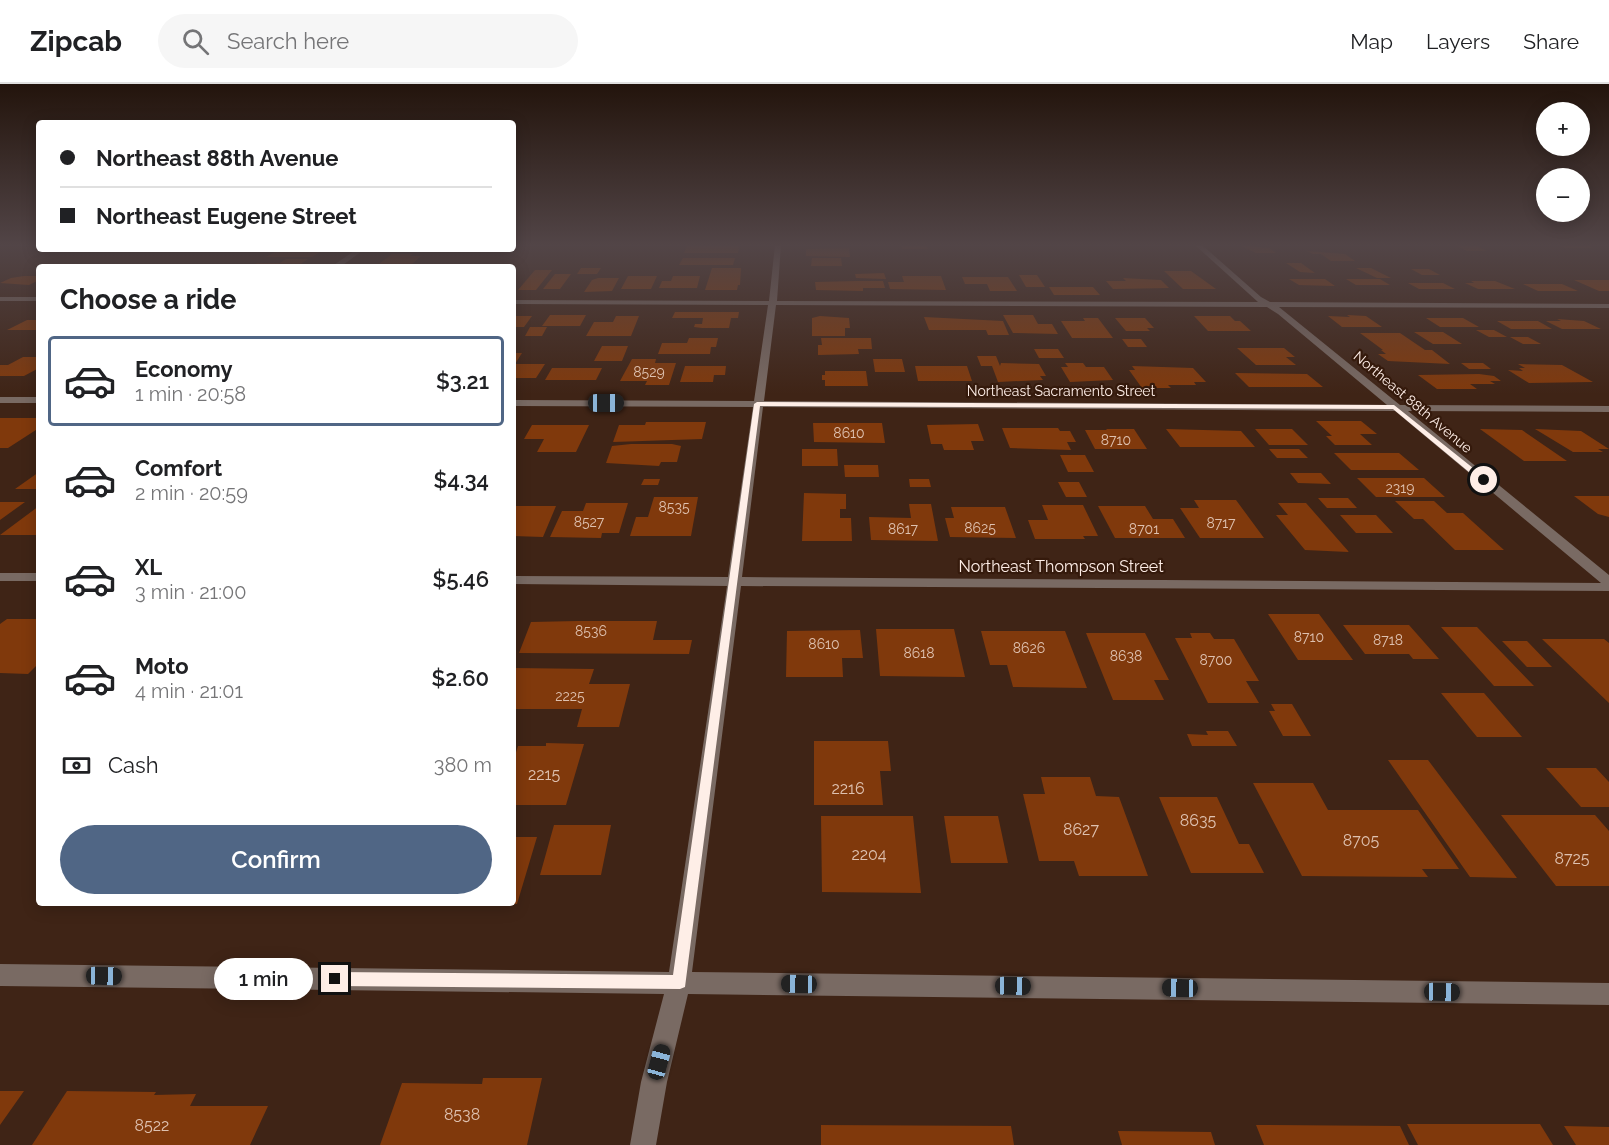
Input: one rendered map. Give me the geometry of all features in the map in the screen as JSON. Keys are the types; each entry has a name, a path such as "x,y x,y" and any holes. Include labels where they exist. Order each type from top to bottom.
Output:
{"street":[{"path":"643,1145 654,1082 680,982 773,295"},
{"name":"Northeast 88th Avenue","path":"1253,295 1281,312 1609,582"},
{"path":"0,299 36,299"},
{"path":"516,302 1609,306"},
{"path":"0,400 36,400"},
{"name":"Northeast Sacramento Street","path":"516,403 1609,409"},
{"path":"0,577 36,577"},
{"name":"Northeast Thompson Street","path":"516,580 1609,587"},
{"path":"0,975 1609,994"}],"building":[{"path":"675,312 739,312 738,318 731,318 729,328 702,328 694,327 695,324 702,324 703,318 672,318"},
{"path":"550,315 586,315 580,326 542,326"},
{"path":"1003,315 1033,315 1038,324 1052,324 1058,334 1013,333"},
{"path":"1347,315 1366,316 1382,327 1342,327 1328,316 1350,317"},
{"path":"516,316 532,316 524,327 516,327"},
{"path":"616,316 639,316 631,336 586,336 594,322 613,322"},
{"path":"820,316 849,318 850,328 845,328 845,336 812,336 812,318"},
{"path":"1194,316 1230,316 1251,331 1208,331"},
{"path":"924,317 1003,321 1009,335 988,335 986,330 929,330"},
{"path":"1083,318 1098,318 1113,338 1072,338 1061,321 1085,321"},
{"path":"1115,318 1145,318 1154,328 1147,328 1150,331 1126,331"},
{"path":"1426,318 1463,318 1479,327 1440,327"},
{"path":"1557,319 1584,321 1601,329 1562,329 1546,321 1561,321"},
{"path":"27,320 36,320 36,330 7,330"},
{"path":"1497,321 1538,321 1552,329 1511,329"},
{"path":"530,327 547,327 542,336 525,336"},
{"path":"1476,330 1494,330 1507,337 1489,337"},
{"path":"1414,332 1443,332 1462,344 1433,344"},
{"path":"1360,333 1400,333 1425,350 1432,350 1450,364 1388,361 1378,354 1386,354 1381,350 1383,350"},
{"path":"1510,337 1528,337 1541,344 1523,344"},
{"path":"689,338 718,338 716,347 711,347 710,354 658,354 662,343 687,343"},
{"path":"821,338 871,338 872,349 858,349 859,354 818,355 818,345 822,345"},
{"path":"1122,339 1141,339 1147,347 1128,347"},
{"path":"602,346 628,346 622,361 594,361"},
{"path":"1237,348 1284,348 1295,357 1286,357 1296,365 1256,365"},
{"path":"1034,349 1058,349 1064,358 1039,358"},
{"path":"516,353 522,353 516,362"},
{"path":"977,356 996,356 1000,366 1001,363 1039,364 1046,376 1040,376 1043,380 998,382 992,366 981,366"},
{"path":"23,357 36,357 36,370 24,376 0,376 0,365 8,365"},
{"path":"632,359 656,359 655,363 676,363 669,385 645,385 647,381 620,381"},
{"path":"873,359 902,359 905,372 875,372"},
{"path":"1065,363 1083,363 1086,367 1104,367 1113,380 1070,382 1061,367 1068,367"},
{"path":"1461,363 1483,363 1491,369 1469,369"},
{"path":"516,364 545,364 536,378 516,378"},
{"path":"1518,364 1562,365 1593,382 1529,383 1508,370 1523,371 1519,368 1525,368"},
{"path":"685,366 726,366 725,375 714,375 713,382 680,382"},
{"path":"915,366 967,366 972,381 918,381"},
{"path":"1132,366 1193,368 1206,382 1194,382 1196,385 1168,385 1171,388 1142,388 1129,370 1135,370"},
{"path":"552,368 602,368 596,380 545,380"},
{"path":"825,371 866,371 868,386 825,386 822,375 825,375"},
{"path":"1235,373 1307,374 1323,387 1249,387"},
{"path":"1479,374 1494,376 1501,381 1490,381 1495,384 1470,384 1477,389 1437,389 1418,375"},
{"path":"0,418 36,418 36,430 8,448 0,448"},
{"path":"1316,421 1361,421 1377,434 1360,434 1372,445 1335,445 1326,436 1332,436"},
{"path":"646,422 706,422 702,439 613,442 619,425 645,425"},
{"path":"813,423 882,423 885,443 814,442"},
{"path":"978,424 984,441 971,441 974,450 944,450 942,444 931,444 927,425"},
{"path":"532,425 589,425 576,452 537,452 544,439 524,439"},
{"path":"1002,428 1058,428 1060,431 1070,431 1076,442 1067,442 1071,450 1010,448"},
{"path":"1134,429 1147,449 1095,449 1085,430"},
{"path":"1166,429 1241,431 1255,447 1180,447"},
{"path":"1255,429 1292,429 1308,445 1269,445"},
{"path":"1480,429 1522,430 1567,461 1524,461"},
{"path":"1535,429 1581,431 1609,449 1598,449 1603,452 1573,452"},
{"path":"631,444 681,446 677,462 661,462 659,466 606,463 612,446"},
{"path":"802,449 837,449 838,466 802,466"},
{"path":"1269,449 1299,449 1308,458 1277,458"},
{"path":"1334,453 1399,453 1419,470 1351,470"},
{"path":"1060,455 1085,455 1094,472 1068,472"},
{"path":"844,465 878,465 879,477 845,477"},
{"path":"1290,473 1321,473 1331,484 1298,483"},
{"path":"36,474 36,489 15,489"},
{"path":"1357,478 1424,478 1445,497 1376,497"},
{"path":"644,479 660,479 658,485 641,485"},
{"path":"909,479 929,479 931,487 910,487"},
{"path":"1058,482 1079,482 1087,497 1066,497"},
{"path":"804,493 846,494 846,509 840,509 840,518 851,518 852,541 802,541"},
{"path":"1574,496 1609,496 1609,517 1598,514"},
{"path":"654,497 698,497 691,536 630,536 636,517 648,517"},
{"path":"1318,498 1348,498 1357,508 1327,508"},
{"path":"1194,500 1236,500 1264,538 1200,538 1180,508 1199,508"},
{"path":"1395,501 1434,501 1447,513 1463,513 1504,550 1455,550 1423,519 1414,519"},
{"path":"0,502 25,502 0,520"},
{"path":"586,503 628,503 619,533 602,533 601,538 550,537 562,511 583,511"},
{"path":"1278,503 1306,503 1349,552 1305,550 1276,515 1288,515"},
{"path":"909,504 931,504 938,541 871,540 869,517 911,518"},
{"path":"1042,505 1083,505 1098,536 1083,536 1085,539 1035,539 1028,520 1048,520"},
{"path":"516,506 556,506 543,537 516,536"},
{"path":"1098,506 1145,506 1153,519 1173,519 1185,538 1115,538"},
{"path":"951,507 1005,507 1016,538 950,537 945,518 954,518"},
{"path":"36,508 36,535 0,535"},
{"path":"1340,515 1376,515 1393,533 1356,533"},
{"path":"1268,614 1319,614 1353,660 1298,660"},
{"path":"7,619 36,619 36,666 28,674 0,673 0,624"},
{"path":"657,621 653,640 692,640 689,654 519,653 531,622"},
{"path":"1343,625 1409,625 1439,659 1413,659 1409,654 1365,654"},
{"path":"1441,627 1477,627 1534,686 1494,686"},
{"path":"876,629 954,629 965,677 880,676"},
{"path":"860,630 863,658 842,658 843,677 786,677 787,631"},
{"path":"981,631 1065,631 1087,688 1013,687 1007,665 990,665"},
{"path":"1086,633 1145,633 1169,680 1154,680 1164,700 1113,700"},
{"path":"1190,633 1210,633 1214,639 1234,639 1259,681 1246,681 1259,703 1208,703 1175,638 1192,638"},
{"path":"1542,639 1604,639 1609,643 1609,703"},
{"path":"1502,641 1527,641 1552,667 1527,667"},
{"path":"516,668 594,669 589,684 630,684 619,727 577,727 582,709 516,709"},
{"path":"1441,693 1484,693 1522,737 1477,737"},
{"path":"1271,704 1292,704 1311,736 1283,736 1269,711 1275,711"},
{"path":"1206,731 1228,731 1237,746 1192,746 1187,734 1208,735"},
{"path":"814,741 888,741 891,771 880,771 883,805 814,805"},
{"path":"546,743 584,744 566,805 516,805 518,746 546,746"},
{"path":"1388,760 1428,760 1517,878 1470,877"},
{"path":"1546,768 1596,768 1609,782 1609,807 1581,807"},
{"path":"1041,777 1090,777 1096,796 1119,797 1148,876 1079,876 1074,861 1039,861 1023,794 1045,794"},
{"path":"1253,783 1313,783 1328,810 1418,810 1459,869 1422,869 1428,877 1302,876"},
{"path":"1159,797 1217,797 1239,844 1249,844 1264,873 1191,873"},
{"path":"1501,815 1595,815 1609,831 1609,886 1556,886"},
{"path":"821,816 913,816 921,893 822,892"},
{"path":"944,816 998,816 1008,863 951,863"},
{"path":"554,825 611,825 601,875 540,875"},
{"path":"516,837 537,837 517,904"},
{"path":"483,1078 542,1078 527,1145 380,1145 402,1083 482,1084"},
{"path":"0,1091 24,1091 0,1125"},
{"path":"67,1091 156,1092 154,1095 196,1094 190,1106 268,1106 250,1145 32,1145"},
{"path":"1407,1124 1540,1124 1553,1145 1418,1145"},
{"path":"821,1125 1011,1126 1014,1145 821,1145"},
{"path":"1256,1125 1400,1126 1409,1145 1264,1145"},
{"path":"1564,1126 1609,1127 1609,1145 1576,1145"},
{"path":"1118,1131 1211,1132 1215,1145 1122,1145"}],"route":[{"path":"335,979 680,982 757,404 1394,407 1484,480"}]}
